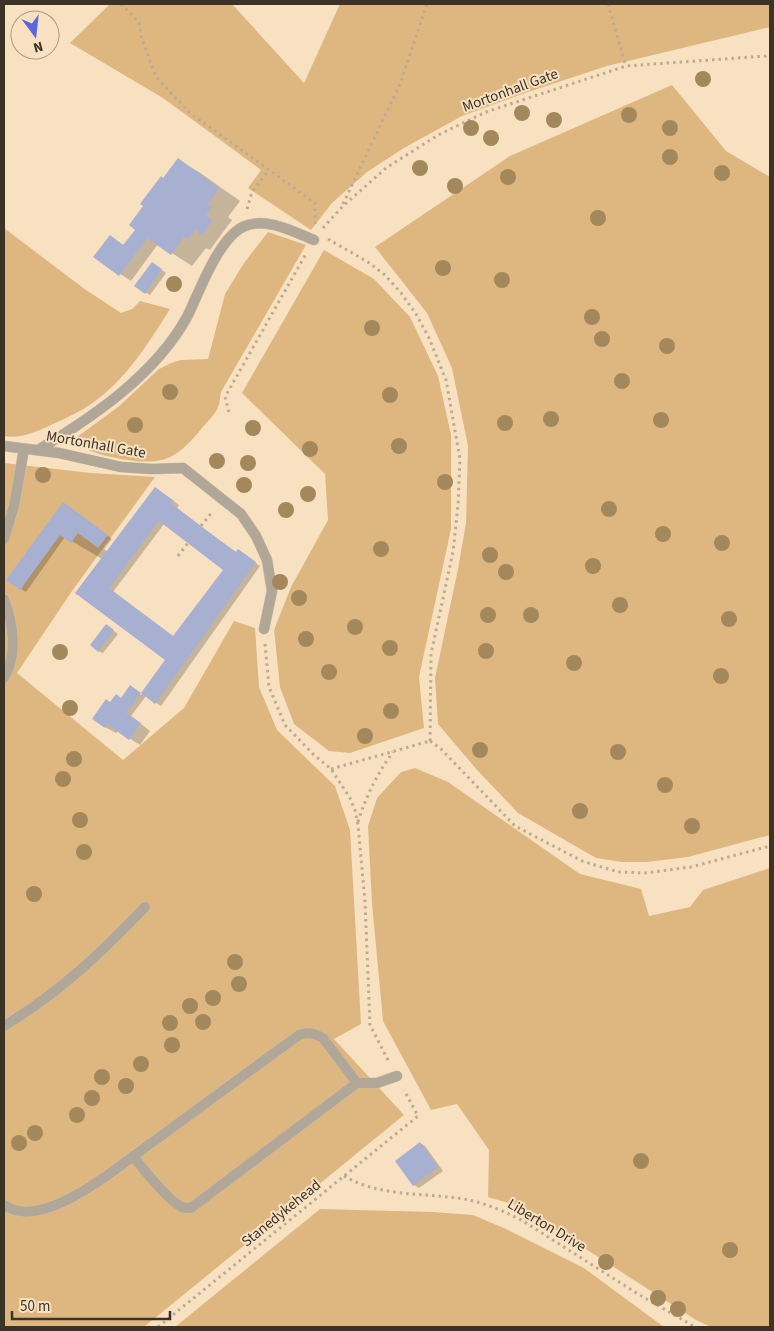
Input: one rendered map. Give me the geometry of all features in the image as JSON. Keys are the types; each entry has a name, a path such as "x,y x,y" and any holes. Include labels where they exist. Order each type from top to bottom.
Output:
{"lane":[{"path":"38,450 104,407 161,353 186,319 216,256 233,235 246,225 274,225 317,237"},
{"name":"Mortonhall Gate","path":"4,446 59,453 121,467 182,468 241,514 256,536 267,560 272,591 264,629"},
{"path":"4,539 14,506 24,449"},
{"path":"4,599 13,649 9,668 4,678"},
{"path":"4,1026 44,1000 87,965 145,907"},
{"path":"4,1205 13,1211 25,1212 52,1206 65,1200 133,1156 304,1033 316,1034 323,1038 357,1083"},
{"path":"133,1156 155,1183 176,1203 181,1207 191,1208 357,1083 377,1083 397,1076"}],"path":[{"path":"121,4 140,22 141,36 156,76 190,113 315,203 317,237 368,262 385,275 416,314 429,338 446,380 460,459 453,552 431,654 430,741"},
{"path":"342,207 400,84 427,4"},
{"path":"608,4 626,66"},
{"name":"Mortonhall Gate","path":"229,412 225,397 317,237 342,207 386,168 438,135 486,112 626,66 766,56 770,54"},
{"path":"246,225 252,192 269,170"},
{"path":"178,556 188,543"},
{"path":"264,629 269,687 285,725 313,754 331,768 350,798 358,825 365,902 370,1025 397,1076"},
{"path":"331,768 430,741"},
{"path":"430,741 441,749 515,826 582,861 618,872 646,873 691,867 770,846"},
{"path":"358,825 364,801 383,766 394,752"},
{"name":"Stanedykehead","path":"158,1327 418,1116 397,1076"},
{"name":"Liberton Drive","path":"344,1176 361,1185 379,1190 466,1200 503,1211 523,1221 594,1267 696,1327"}],"shaded area":[{"path":"110,4 232,4 304,83 340,4 770,4 770,27 607,66 462,116 404,148 367,172 332,203 311,230 248,188 261,170 163,98 70,43"},
{"path":"672,85 726,151 770,177 770,835 688,857 647,862 622,862 596,858 518,813 478,771 438,724 435,678 466,523 468,446 452,368 427,313 375,247 510,156"},
{"path":"4,228 86,290 121,313 132,309 140,301 170,309 129,369 109,390 98,399 63,420 16,437 4,436"},
{"path":"268,232 306,245 221,392 217,410 193,439 176,454 158,461 148,462 104,455 93,452 78,443 77,437 118,407 159,369 181,360 208,359 225,294 244,263"},
{"path":"324,250 374,279 410,317 438,376 451,435 451,529 419,677 424,728 350,753 329,751 294,724 280,687 274,630 291,587 328,520 325,474 242,393"},
{"path":"4,463 91,473 155,477 72,591 17,673 123,760 184,708 234,621 255,628 259,687 277,730 335,786 350,830 361,1024 334,1039 404,1115 144,1327 4,1327"},
{"path":"415,768 448,782 580,874 641,889 649,916 690,907 703,890 770,868 770,1327 711,1327 696,1320 519,1206 488,1197 489,1150 457,1104 431,1110 383,1021 372,903 368,826 377,798 401,772"},
{"path":"320,1209 473,1215 506,1229 584,1268 664,1327 175,1327"}],"building":[{"path":"178,158 219,188 208,204 212,207 206,215 213,220 202,235 195,230 188,239 184,237 171,255 147,238 119,276 93,257 110,235 123,245 135,230 129,225 143,206 140,204 161,176 163,178"},
{"path":"152,262 162,269 145,294 134,286"},
{"path":"155,487 174,501 172,504 206,530 236,552 238,549 256,562 155,704 141,693 165,660 75,593","holes":["159,521 223,570 173,636 109,588"]},
{"path":"63,502 108,535 98,548 78,533 71,543 60,535 20,590 6,580"},
{"path":"106,624 114,630 98,652 90,645"},
{"path":"130,685 141,693 126,713 141,723 129,740 107,724 105,728 92,719 106,699 110,702 116,694 121,698"},
{"path":"420,1142 438,1167 413,1186 395,1161"}]}
